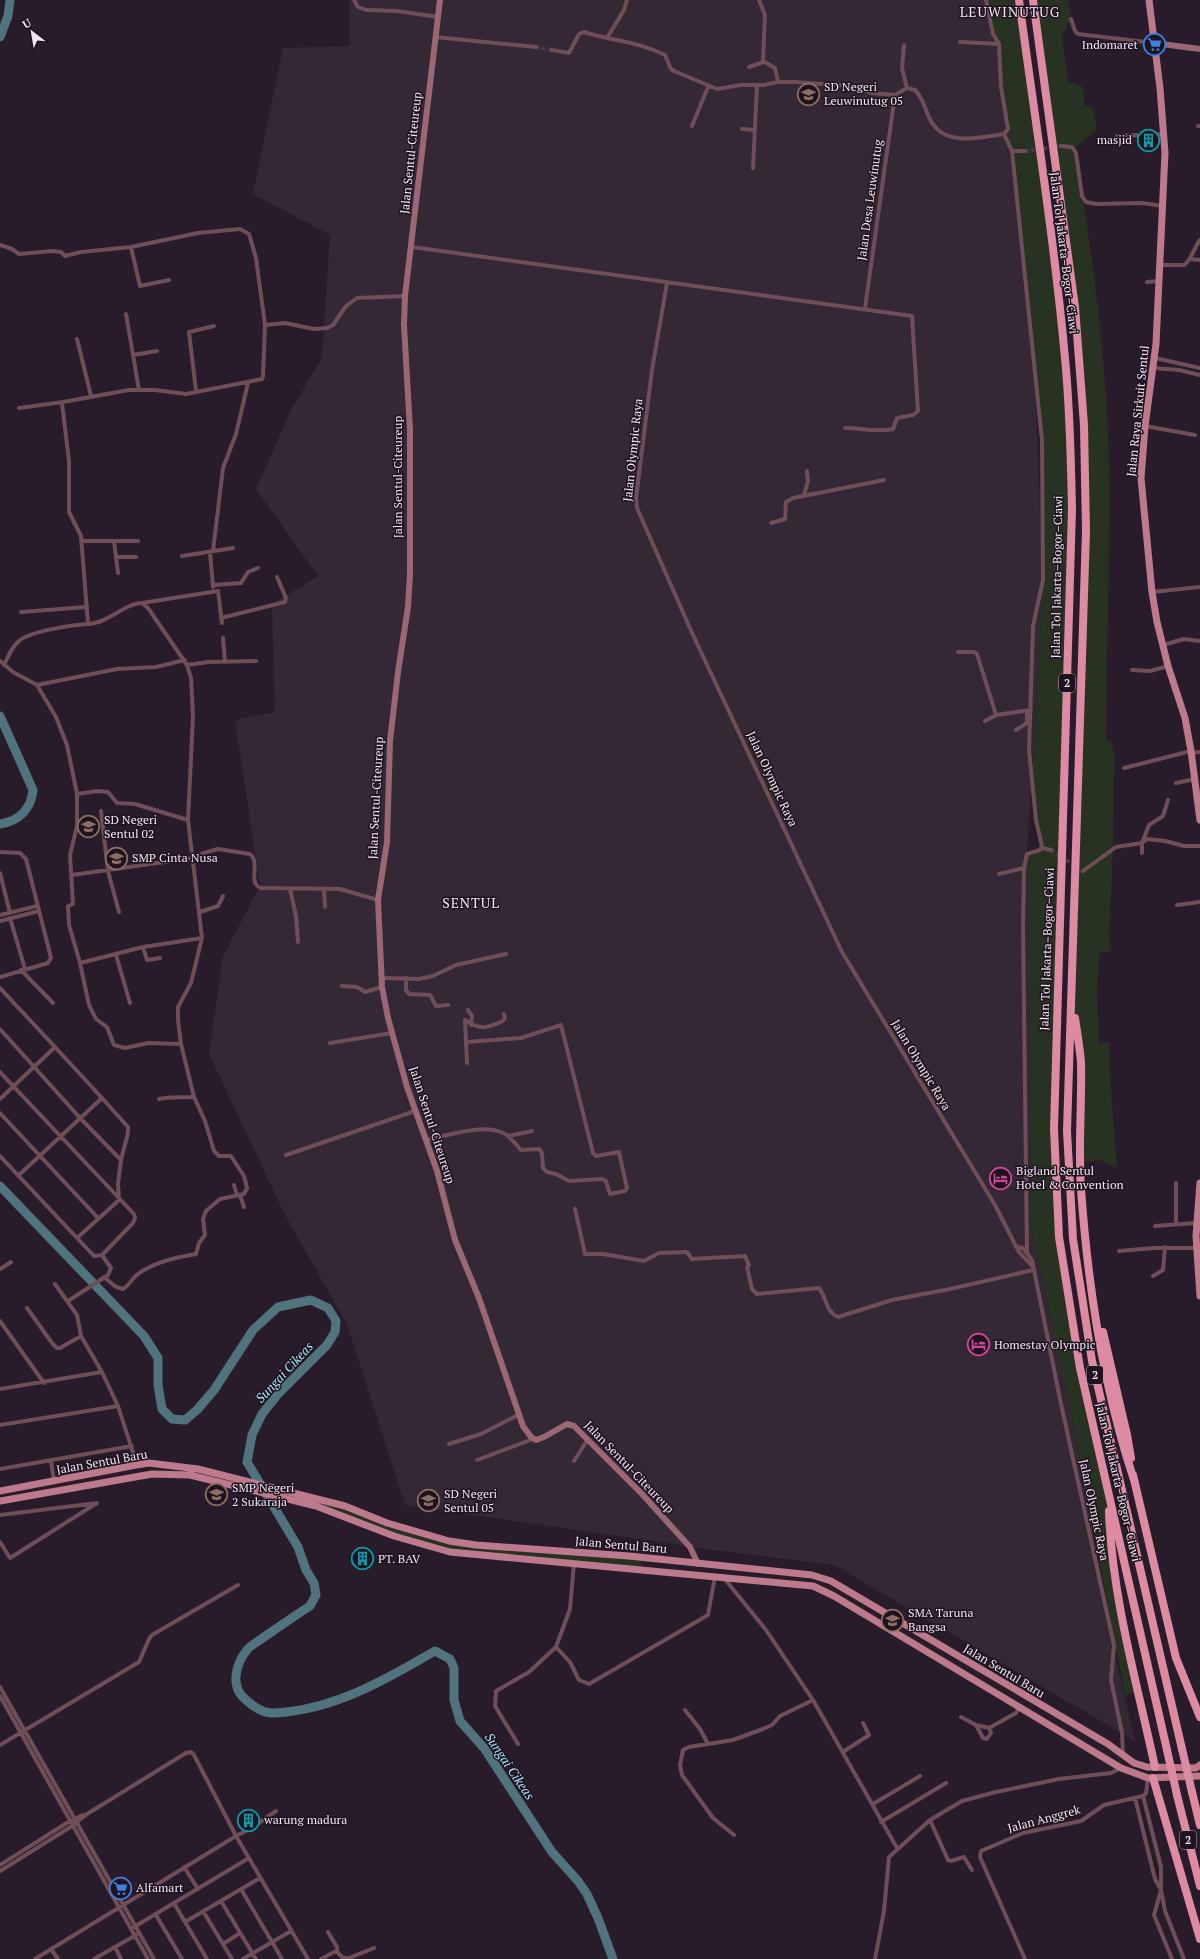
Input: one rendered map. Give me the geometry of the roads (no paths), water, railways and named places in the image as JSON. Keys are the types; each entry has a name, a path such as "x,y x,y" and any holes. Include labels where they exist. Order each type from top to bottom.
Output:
{"highway":[{"name":"Jalan Tol Jakarta–Bogor–Ciawi","path":"1019,0 1066,360 1071,475 1072,509 1054,1129 1059,1237 1080,1368 1177,1795 1200,1886"},
{"name":"Jalan Tol Jakarta–Bogor–Ciawi","path":"1033,0 1075,307 1084,425 1086,531 1067,1131 1073,1239 1081,1299 1092,1361 1200,1825"},
{"path":"1072,993 1080,1061 1081,1189 1093,1299 1107,1347 1127,1435 1134,1480 1176,1658 1200,1717"},
{"path":"1108,1491 1110,1545 1126,1642 1155,1767"},
{"path":"1150,1778 1200,1939"}],"main road":[{"name":"Jalan Raya Sirkuit Sentul","path":"1149,0 1165,134 1163,206 1155,358 1145,426 1141,478 1152,592 1168,666 1185,718 1200,820"},
{"path":"1200,1183 1199,1213 1196,1223 1198,1236 1196,1248 1200,1296"},
{"name":"Jalan Sentul Baru","path":"0,1491 149,1463 183,1466 228,1480 310,1501 345,1506 387,1523 449,1541 476,1546 642,1557 812,1575 831,1581 1108,1744 1134,1763 1155,1767 1196,1768 1200,1765"},
{"name":"Jalan Sentul Baru","path":"0,1501 162,1473 228,1480"},
{"path":"56,1481 60,1490"},
{"path":"46,1482 48,1492"},
{"name":"Jalan Sentul Baru","path":"310,1501 394,1536 450,1552 574,1563 626,1570 719,1576 790,1583 820,1588 1020,1706 1121,1768 1150,1778 1200,1776"},
{"path":"626,1570 629,1556"},
{"path":"640,1571 642,1557"}],"street":[{"path":"354,0 358,7 366,10 438,17"},
{"name":"Jalan Sentul-Citeureup","path":"440,0 405,296 404,325 410,430 410,570 408,607 398,672 390,741 387,842 378,900 382,987 392,1033 415,1111 437,1171 455,1240 479,1298 523,1426 533,1439 540,1440 561,1427 571,1424 588,1439 659,1512 690,1547 698,1564"},
{"path":"607,38 624,10 627,0"},
{"path":"759,0 765,15 762,62"},
{"path":"552,50 569,53 579,34 584,32 607,38 630,41 656,50 668,58 671,69 708,87 717,89 770,85 778,82 850,86 872,93 895,95 907,88 912,88 918,93 926,106 932,122 939,131 948,137 962,138 1004,134 1008,129 1001,87 999,44 993,34 986,0"},
{"path":"1071,19 1075,31 1078,34 1200,49"},
{"path":"435,37 536,47"},
{"path":"960,42 999,44"},
{"path":"904,45 902,68 907,88"},
{"path":"749,67 762,62 775,68 778,82"},
{"path":"753,168 757,85"},
{"path":"692,126 708,87"},
{"name":"Jalan Desa Leuwinutug","path":"865,308 895,95"},
{"path":"742,129 755,130"},
{"path":"1004,134 1012,151 1042,440 1043,580 1033,626 1029,711 1029,750 1036,820 1042,848"},
{"path":"1116,136 1165,134"},
{"path":"1061,146 1072,147 1076,153 1082,196 1086,202 1096,204 1142,203 1163,206"},
{"path":"1012,151 1025,151"},
{"path":"0,245 12,249 19,254 61,252 65,256 81,252 132,247 198,232 240,229 249,234 256,258 265,325 264,376 262,379 248,383 182,394 155,390 139,390 19,408"},
{"path":"1160,265 1184,265 1190,260 1193,249 1200,240"},
{"path":"132,247 140,286 169,280"},
{"path":"412,247 667,284 865,308 912,316 919,409 913,416 897,418 894,430 876,431 859,428 845,428"},
{"path":"1190,260 1200,260"},
{"path":"1147,282 1159,281"},
{"name":"Jalan Olympic Raya","path":"667,284 652,370 636,498 639,514 693,635 842,952 995,1205 1018,1247 1019,1252 1032,1268"},
{"path":"265,325 285,323 314,329 327,328 333,325 350,301 357,298 405,296"},
{"path":"126,314 139,390"},
{"path":"196,391 188,333 190,330 214,326"},
{"path":"77,339 91,396"},
{"path":"133,355 157,351"},
{"path":"1155,358 1200,368"},
{"path":"1188,372 1189,365"},
{"path":"1154,368 1200,375"},
{"path":"212,591 212,551 223,468 236,434 248,383"},
{"path":"63,402 63,425 69,461 69,512 81,541 86,579 88,624"},
{"path":"1145,426 1196,435"},
{"path":"804,496 808,481 807,471"},
{"path":"771,522 785,519 787,501 804,496 884,480"},
{"path":"81,541 138,540"},
{"path":"114,541 118,573"},
{"path":"182,556 233,548"},
{"path":"116,557 136,556"},
{"path":"213,585 240,583 248,572 258,568"},
{"path":"221,618 285,602 286,598 277,577"},
{"path":"1152,592 1200,587"},
{"path":"4,665 16,644 22,639 60,627 99,623 134,605 142,603 218,591 222,623"},
{"path":"103,1278 123,1290 132,1279 147,1268 183,1256 196,1254 199,1243 205,1235 204,1214 220,1199 244,1194 247,1188 244,1176 230,1156 221,1157 215,1153 205,1121 194,1097 181,1044 178,1008 191,983 202,938 188,820 193,716 191,678 188,665 185,660 148,608 142,603"},
{"path":"21,612 87,607"},
{"path":"223,638 225,662"},
{"path":"1163,645 1184,639 1200,642"},
{"path":"958,652 974,652 977,654 996,715"},
{"path":"37,685 117,668 156,667 185,660"},
{"path":"188,665 256,660"},
{"path":"0,661 37,685 56,718 67,745 77,794 77,826 70,855 73,904 68,906 69,925 80,963 89,1006 96,1019 107,1027 115,1046 127,1048 148,1043 181,1044"},
{"path":"1132,670 1150,671 1168,666"},
{"path":"985,721 996,715 1029,711"},
{"path":"1016,730 1024,727 1027,723 1029,711"},
{"path":"1124,768 1191,752 1200,752"},
{"path":"1176,783 1195,779"},
{"path":"77,794 98,791 108,792 117,803 135,804 188,820"},
{"path":"1142,853 1142,843 1149,825 1163,816 1168,800"},
{"path":"101,811 108,871 119,912"},
{"path":"1083,871 1116,847 1142,843 1147,839 1184,846 1200,846"},
{"path":"999,874 1024,868 1027,854 1042,848 1051,850"},
{"path":"72,875 108,871 193,857 222,849 250,854 255,860 255,882 258,888 349,891 378,900"},
{"path":"0,852 20,853 24,856 39,911 50,960 48,963 23,969 0,977"},
{"name":"Jalan Olympic Raya","path":"1024,868 1022,927 1027,1252 1032,1260 1032,1268 1114,1645 1111,1680 1122,1733 1123,1756"},
{"path":"0,873 10,913"},
{"path":"290,889 296,916 298,942"},
{"path":"324,889 325,907"},
{"path":"200,912 218,906 223,896"},
{"path":"1177,905 1200,902"},
{"path":"0,915 37,906"},
{"path":"0,921 39,911"},
{"path":"10,918 23,969 53,1003"},
{"path":"80,963 143,947 202,938"},
{"path":"143,947 147,960 160,958"},
{"path":"382,978 433,976 456,965 506,954"},
{"path":"116,955 130,1003"},
{"path":"406,978 406,990 409,994 428,995 432,998 436,1006 448,1005"},
{"path":"342,986 357,988 365,992 382,987"},
{"path":"0,988 128,1127 118,1184 119,1200"},
{"path":"468,1010 472,1016 471,1025"},
{"path":"467,1063 464,1020 479,1028 501,1022 505,1018 504,1014"},
{"path":"425,1140 476,1130 498,1131 508,1136 521,1150 536,1148 540,1150 542,1165 545,1171 569,1181 604,1179 608,1192 612,1194 625,1191 627,1188 619,1152 596,1156 593,1153 561,1025 522,1038 466,1042"},
{"path":"0,1029 81,1119 121,1160"},
{"path":"330,1043 392,1033"},
{"path":"0,1100 55,1047"},
{"path":"0,1072 119,1200 134,1214 135,1219 131,1227 102,1255 97,1257 93,1256 0,1156"},
{"path":"159,1099 174,1096 180,1098 194,1097"},
{"path":"19,1175 102,1098"},
{"path":"286,1155 415,1111"},
{"path":"0,1113 98,1218"},
{"path":"508,1136 532,1131"},
{"path":"1176,1183 1176,1224"},
{"path":"234,1185 244,1207"},
{"path":"77,1238 119,1200"},
{"path":"575,1209 585,1254 603,1254 644,1261 659,1253 667,1252 687,1252 692,1259 745,1256 749,1265 747,1267 752,1289 756,1294 819,1288 830,1312 838,1317 892,1300 950,1290 1032,1268"},
{"path":"1155,1226 1196,1223"},
{"path":"1018,1247 1027,1252"},
{"path":"1153,1276 1163,1270 1166,1247"},
{"path":"1119,1251 1166,1247 1196,1248"},
{"path":"68,1301 103,1278 110,1271 111,1268 102,1255"},
{"path":"0,1269 11,1262"},
{"path":"55,1284 68,1301 79,1321 81,1336 102,1372 118,1406 137,1465"},
{"path":"27,1308 57,1348 60,1348 81,1336"},
{"path":"0,1321 44,1383"},
{"path":"0,1389 44,1383 102,1372"},
{"path":"0,1425 118,1406"},
{"path":"450,1444 481,1434 518,1415"},
{"path":"477,1460 533,1439"},
{"path":"574,1461 588,1439"},
{"path":"0,1469 132,1446"},
{"path":"51,1461 56,1481"},
{"path":"0,1514 97,1503 10,1558 0,1542"},
{"path":"518,1744 495,1706 496,1691 529,1672 556,1647 570,1609 574,1563"},
{"path":"556,1647 570,1662 579,1680 589,1684 708,1615 719,1576"},
{"path":"719,1576 766,1630 812,1700 873,1804 881,1822 896,1848"},
{"path":"0,1745 139,1662 152,1635 238,1585"},
{"path":"0,1687 42,1767 121,1907 131,1929 154,1959"},
{"path":"0,1696 23,1732"},
{"path":"734,1835 728,1828 713,1818 686,1782 680,1770 681,1754 683,1750 689,1747 733,1740 770,1726 780,1716 812,1700"},
{"path":"961,1717 976,1725 989,1728 1016,1713 1020,1706"},
{"path":"685,1710 700,1728 708,1744"},
{"path":"843,1752 869,1735 863,1723"},
{"path":"976,1725 983,1738 987,1739 991,1733 989,1728"},
{"path":"0,1865 186,1753 191,1752 194,1755 236,1836 308,1959"},
{"path":"875,1959 884,1911 888,1857 896,1848 930,1820 962,1801 982,1795 1059,1779 1111,1773 1121,1768"},
{"path":"873,1804 920,1776"},
{"path":"1150,1778 1146,1793 1143,1796 1161,1868 1160,1890 1154,1915 1172,1959"},
{"path":"881,1822 946,1783"},
{"name":"Jalan Anggrek","path":"1025,1959 979,1855 983,1849 1023,1833 1081,1821 1104,1805 1143,1796"},
{"path":"1135,1798 1155,1879 1160,1890 1165,1911 1184,1959"},
{"path":"35,1959 236,1836 253,1828 276,1811"},
{"path":"930,1820 948,1860 950,1861 964,1857 972,1870"},
{"path":"0,1871 73,1822"},
{"path":"131,1929 249,1858"},
{"path":"184,1868 198,1889"},
{"path":"185,1922 260,1878"},
{"path":"241,1889 282,1959"},
{"path":"221,1901 256,1959"},
{"path":"174,1903 207,1959"},
{"path":"121,1907 135,1926 137,1935 148,1959"},
{"path":"203,1911 232,1959"},
{"path":"156,1915 182,1959"},
{"path":"243,1959 291,1931"},
{"path":"328,1932 337,1946 337,1952 345,1959 374,1948"},
{"path":"223,1944 240,1933"},
{"path":"95,1959 137,1935"},
{"path":"115,1947 121,1959"},
{"path":"51,1949 58,1959"},
{"path":"321,1959 337,1952"}],"waterway":[{"name":"Sungai Cikeas","path":"0,37 8,16 10,0"},
{"name":"Sungai Cikeas","path":"0,716 33,790 30,803 23,813 13,820 0,824"},
{"name":"Sungai Cikeas","path":"0,1186 144,1336 158,1358 158,1385 162,1409 172,1419 185,1420 197,1410 214,1390 253,1330 278,1307 311,1300 328,1308 336,1321 335,1332 327,1345 279,1393 262,1414 252,1435 247,1462 298,1547 306,1570 314,1583 316,1595 310,1606 255,1643 243,1655 236,1673 239,1692 250,1703 266,1712 275,1713 297,1711 338,1700 358,1692 378,1683 435,1651 450,1659 454,1668 454,1700 460,1721 484,1748 552,1852 578,1881 587,1894 598,1918 613,1959"}],"tunnel":[{"path":"536,47 552,50"},
{"path":"1025,151 1061,146"},
{"path":"1051,850 1083,871"}],"place":[{"name":"Indomaret","path":"1154,45"},
{"name":"SD Negeri Leuwinutug 05","path":"808,94"},
{"name":"masjid","path":"1148,140"},
{"name":"SD Negeri Sentul 02","path":"89,827"},
{"name":"SMP Cinta Nusa","path":"117,858"},
{"name":"Bigland Sentul Hotel & Convention","path":"1000,1178"},
{"name":"Homestay Olympic","path":"978,1345"},
{"name":"SMP Negeri 2 Sukaraja","path":"217,1495"},
{"name":"SD Negeri Sentul 05","path":"428,1501"},
{"name":"PT. BAV","path":"363,1559"},
{"name":"SMA Taruna Bangsa","path":"893,1620"},
{"name":"warung madura","path":"248,1820"},
{"name":"Alfamart","path":"120,1888"}],"district":[{"name":"LEUWINUTUG","path":"1010,12"},
{"name":"SENTUL","path":"471,903"}]}
